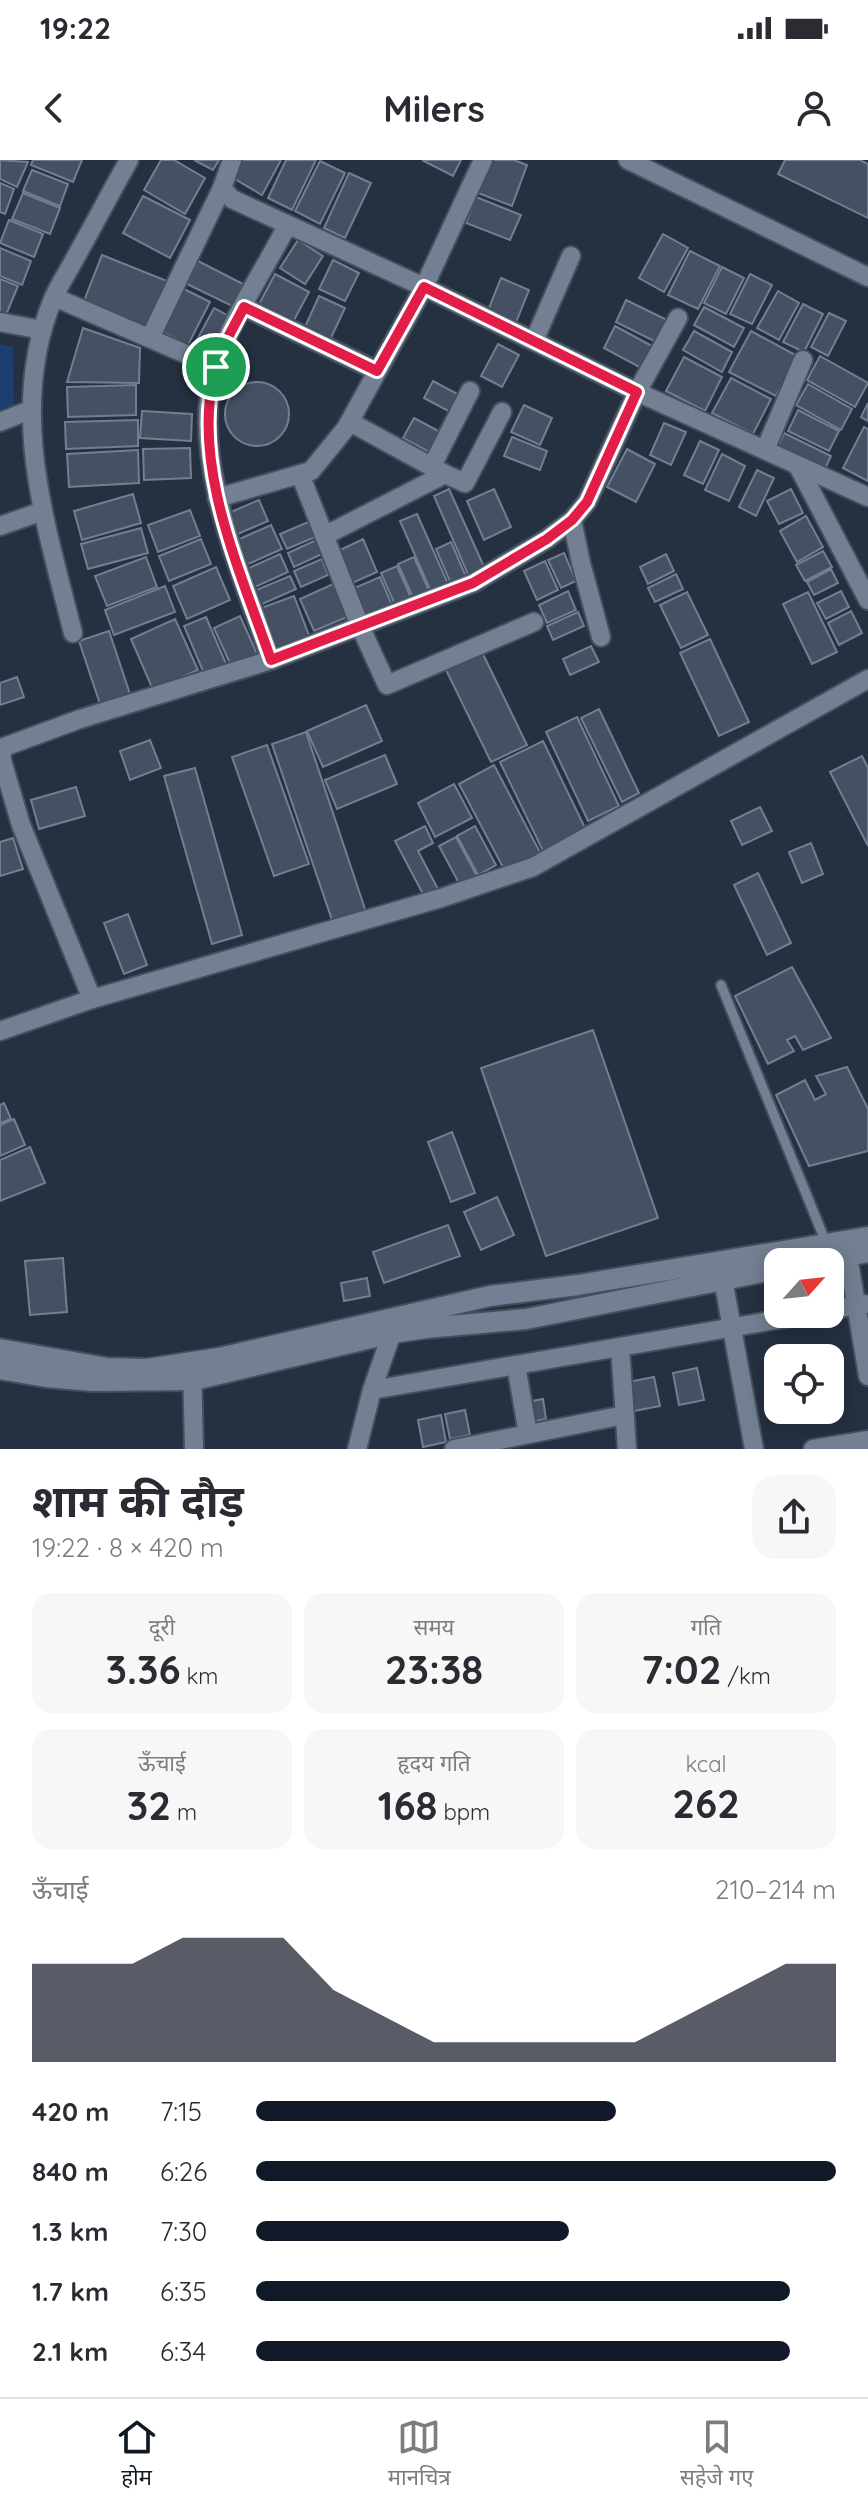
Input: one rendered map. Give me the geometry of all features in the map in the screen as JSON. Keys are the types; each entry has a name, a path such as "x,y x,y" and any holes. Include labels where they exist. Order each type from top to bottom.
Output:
{"street":[{"path":"73,633 36,476 30,410 35,367 42,330 54,297 129,160"},
{"path":"150,338 222,188 232,160"},
{"path":"217,498 311,471 350,422 424,287 483,160"},
{"path":"628,160 868,277"},
{"path":"222,188 232,199 287,226 424,287 637,392 868,497"},
{"path":"271,660 217,498 209,441 209,400 216,367 287,226"},
{"path":"534,341 571,256"},
{"path":"54,297 216,367"},
{"path":"244,307 377,371"},
{"path":"92,999 21,825 1,751 8,744 80,719 271,660 473,583 536,547 572,520 587,502 637,392 678,318"},
{"path":"0,322 42,330"},
{"path":"765,450 803,360"},
{"path":"324,536 438,470 470,391"},
{"path":"0,422 30,410"},
{"path":"350,422 465,483 502,412"},
{"path":"798,466 868,600"},
{"path":"300,474 360,626 387,685 534,622"},
{"path":"0,526 43,511"},
{"path":"572,520 601,637"},
{"path":"0,1031 92,999 441,898 533,867 868,679"},
{"path":"838,1248 868,1237"},
{"path":"858,1254 868,1376"},
{"path":"0,1369 93,1381 193,1372 395,1325 490,1296 764,1261"},
{"path":"395,1325 526,1319 764,1272"},
{"path":"723,1279 754,1449"},
{"path":"372,1390 764,1322"},
{"path":"357,1449 372,1390 395,1325"},
{"path":"620,1347 627,1449"},
{"path":"0,1349 107,1368 193,1372"},
{"path":"516,1365 528,1434"},
{"path":"193,1372 194,1449"},
{"path":"454,1449 613,1417 625,1418"},
{"path":"813,1449 868,1440"}],"lane":[{"path":"721,985 819,1248"}],"shaded area":[{"path":"0,344 13,347 14,406 0,411"}],"building":[{"path":"0,160 28,162 17,187 0,179"},
{"path":"33,160 82,160 73,182 31,165"},
{"path":"161,160 174,160 205,178 185,214 144,190"},
{"path":"194,160 219,160 213,170"},
{"path":"243,160 281,160 262,195 233,178"},
{"path":"286,160 316,160 292,210 268,198"},
{"path":"422,160 461,160 453,176"},
{"path":"491,160 514,160 527,165 512,206 478,193"},
{"path":"785,160 860,160 868,164 868,218 778,174"},
{"path":"320,161 345,173 320,224 295,211"},
{"path":"32,170 68,184 60,206 23,191"},
{"path":"349,173 371,183 345,238 324,228"},
{"path":"0,183 14,189 5,214 0,212"},
{"path":"23,193 60,208 50,234 12,219"},
{"path":"143,196 190,220 170,258 123,233"},
{"path":"476,197 521,215 510,240 466,223"},
{"path":"9,220 43,234 34,257 0,243"},
{"path":"663,234 688,248 664,292 639,278"},
{"path":"298,240 323,256 305,284 280,268"},
{"path":"0,248 31,261 22,285 0,276"},
{"path":"690,251 720,266 698,309 668,295"},
{"path":"102,255 167,281 146,333 82,306"},
{"path":"333,260 359,273 345,301 319,289"},
{"path":"198,261 243,284 232,306 187,284"},
{"path":"722,267 744,278 726,314 704,303"},
{"path":"275,274 309,292 292,324 258,306"},
{"path":"750,274 772,285 752,324 730,314"},
{"path":"501,278 529,290 515,325 487,313"},
{"path":"0,279 18,286 6,315 0,312"},
{"path":"184,289 210,302 188,345 162,332"},
{"path":"778,291 799,303 779,340 757,328"},
{"path":"319,296 345,308 330,340 304,329"},
{"path":"626,300 667,320 656,342 616,322"},
{"path":"803,304 823,314 804,352 783,342"},
{"path":"704,307 744,328 734,347 694,325"},
{"path":"214,308 232,318 211,359 192,349"},
{"path":"829,313 846,321 828,356 811,347"},
{"path":"615,326 652,346 641,368 604,348"},
{"path":"83,328 140,348 139,383 67,382"},
{"path":"694,331 732,352 722,372 683,350"},
{"path":"751,331 797,356 776,396 729,372"},
{"path":"498,344 519,355 502,387 481,376"},
{"path":"820,356 868,383 855,407 807,380"},
{"path":"684,357 722,377 705,411 666,391"},
{"path":"731,378 771,399 753,434 712,413"},
{"path":"433,381 461,396 452,413 424,398"},
{"path":"257,382 280,391 289,414 280,437 257,446 234,437 225,414 234,391"},
{"path":"808,384 852,409 841,430 796,405"},
{"path":"136,385 136,415 68,417 67,387"},
{"path":"868,403 868,421 861,417"},
{"path":"524,405 552,418 540,445 511,432"},
{"path":"798,410 839,431 829,451 788,431"},
{"path":"142,411 192,414 191,441 140,438"},
{"path":"414,418 442,433 431,453 403,438"},
{"path":"138,420 138,446 66,449 65,422"},
{"path":"664,423 686,432 671,465 650,455"},
{"path":"864,427 868,429 868,481 843,468"},
{"path":"784,433 831,456 824,471 777,448"},
{"path":"512,437 547,451 540,470 504,456"},
{"path":"700,441 719,450 703,484 684,475"},
{"path":"190,448 191,478 144,480 143,449"},
{"path":"627,449 655,464 636,502 607,487"},
{"path":"138,450 139,483 69,487 67,454"},
{"path":"722,454 745,466 729,501 705,490"},
{"path":"757,470 774,478 756,516 739,507"},
{"path":"449,489 486,571 470,579 434,496"},
{"path":"494,489 511,527 484,540 467,501"},
{"path":"791,489 803,513 779,524 767,501"},
{"path":"133,494 141,523 82,540 74,511"},
{"path":"259,500 268,521 233,536 224,515"},
{"path":"190,510 200,536 158,552 148,525"},
{"path":"417,514 449,586 432,594 400,521"},
{"path":"806,516 823,547 797,562 780,531"},
{"path":"308,522 315,537 287,549 280,534"},
{"path":"271,525 282,549 246,565 235,541"},
{"path":"141,528 148,553 88,569 81,544"},
{"path":"201,539 211,564 169,581 159,556"},
{"path":"363,539 377,572 350,584 336,552"},
{"path":"316,540 322,554 294,567 288,553"},
{"path":"451,542 467,579 452,586 436,549"},
{"path":"823,551 832,567 805,581 796,565"},
{"path":"564,553 576,581 561,588 548,560"},
{"path":"280,554 288,572 255,587 247,569"},
{"path":"666,554 674,571 648,584 640,567"},
{"path":"146,557 157,587 107,606 95,576"},
{"path":"414,557 430,593 414,600 398,564"},
{"path":"322,559 328,575 301,587 294,571"},
{"path":"545,561 558,590 537,600 524,571"},
{"path":"397,566 412,600 396,607 381,573"},
{"path":"216,567 230,600 187,619 173,586"},
{"path":"831,569 838,583 814,595 807,582"},
{"path":"676,574 683,589 655,602 648,588"},
{"path":"290,576 296,589 260,605 254,591"},
{"path":"380,577 394,610 366,622 352,589"},
{"path":"333,584 347,617 314,631 300,599"},
{"path":"165,586 175,612 114,635 105,610"},
{"path":"568,591 576,610 547,623 539,605"},
{"path":"841,591 849,607 826,619 817,603"},
{"path":"687,592 708,635 681,648 660,605"},
{"path":"808,592 837,652 812,664 783,604"},
{"path":"294,596 310,638 277,651 261,608"},
{"path":"851,611 862,633 839,645 828,623"},
{"path":"578,612 584,626 553,640 547,626"},
{"path":"240,616 258,656 232,668 214,628"},
{"path":"206,617 227,666 205,676 184,626"},
{"path":"175,619 198,670 153,690 131,639"},
{"path":"109,631 130,694 100,704 79,641"},
{"path":"710,639 749,722 719,736 680,653"},
{"path":"591,646 599,662 570,675 563,659"},
{"path":"482,652 527,745 491,762 446,670"},
{"path":"17,677 24,697 0,705 0,683"},
{"path":"366,705 382,741 323,767 307,731"},
{"path":"599,709 639,793 622,802 581,718"},
{"path":"577,717 619,806 588,821 546,732"},
{"path":"306,732 366,912 333,923 272,744"},
{"path":"150,740 161,768 130,780 120,751"},
{"path":"543,741 587,832 544,853 500,762"},
{"path":"267,745 309,864 274,876 232,757"},
{"path":"385,755 397,784 337,809 325,780"},
{"path":"862,756 868,768 868,846 830,772"},
{"path":"494,765 542,856 507,875 459,784"},
{"path":"195,768 242,935 212,944 164,776"},
{"path":"454,784 472,818 435,837 418,803"},
{"path":"76,787 85,816 39,829 31,800"},
{"path":"760,807 772,831 742,845 731,821"},
{"path":"425,826 433,843 418,851 438,889 424,896 395,841"},
{"path":"475,826 496,865 478,875 457,836"},
{"path":"456,837 478,878 461,887 439,846"},
{"path":"13,838 23,869 0,876 0,842"},
{"path":"811,843 823,874 802,883 789,852"},
{"path":"758,873 791,943 767,955 734,885"},
{"path":"128,914 147,965 124,974 104,923"},
{"path":"792,967 831,1038 803,1050 795,1036 787,1040 794,1051 768,1064 735,996"},
{"path":"593,1030 658,1218 546,1256 481,1068"},
{"path":"847,1067 868,1109 868,1151 809,1166 776,1095 805,1080 815,1100 826,1094 816,1076"},
{"path":"4,1103 11,1119 0,1123 0,1105"},
{"path":"14,1119 25,1145 0,1156 0,1125"},
{"path":"452,1132 475,1193 451,1202 428,1142"},
{"path":"30,1147 45,1183 0,1201 0,1160"},
{"path":"497,1197 514,1235 481,1250 464,1212"},
{"path":"448,1225 460,1256 384,1283 373,1252"},
{"path":"63,1258 67,1312 30,1315 25,1261"},
{"path":"367,1278 370,1296 344,1301 341,1283"},
{"path":"697,1368 704,1400 679,1405 673,1373"},
{"path":"654,1377 660,1406 634,1411 628,1382"},
{"path":"543,1399 546,1419 530,1422 526,1402"},
{"path":"465,1410 470,1435 450,1439 445,1414"},
{"path":"441,1415 446,1442 423,1447 418,1420"}],"route":[{"path":"424,287 637,392 587,502 572,520 547,539 473,583 271,660 214,486 209,400 216,367 222,348 244,307 377,371 424,287"}]}
